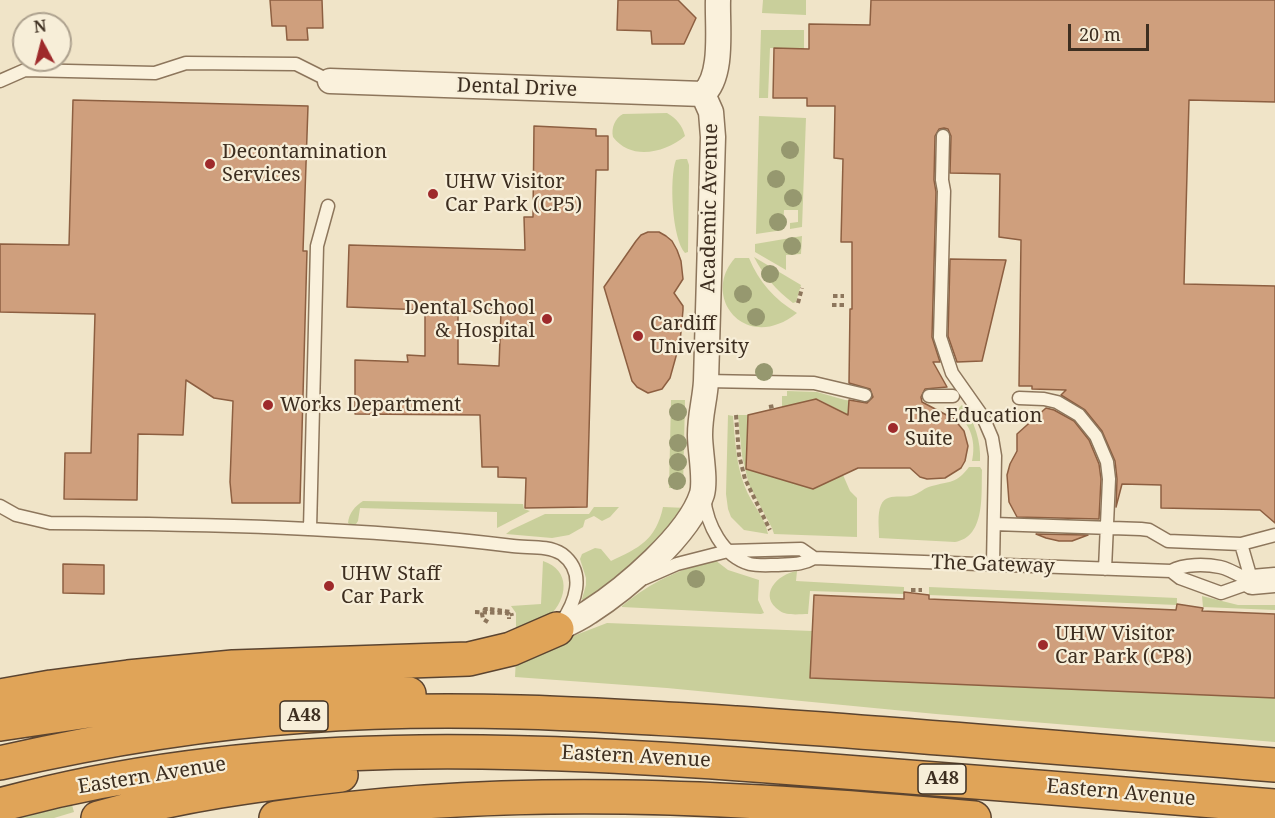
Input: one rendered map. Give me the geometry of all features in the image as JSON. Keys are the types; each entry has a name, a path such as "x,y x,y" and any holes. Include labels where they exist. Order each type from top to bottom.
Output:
{"highway":[{"path":"0,696 128,677 234,667 469,659 512,649 557,629"},
{"path":"0,724 196,695 303,686 361,689 611,715"},
{"name":"Eastern Avenue","path":"0,763 84,744 145,734 304,716 388,711 486,710 611,715 866,732 1275,765"},
{"name":"Eastern Avenue","path":"0,805 91,784 223,764 294,757 468,751 609,754 1275,806"},
{"path":"98,818 203,793 247,786 376,771 609,754"},
{"path":"276,818 375,805 495,797 570,796 733,800 974,818"}],"street":[{"name":"Academic Avenue","path":"557,629 587,614 642,571 670,542 693,513 703,491 700,412 705,397 706,381 712,129 711,111 703,94 709,89 716,72 718,0"},
{"name":"Dental Drive","path":"330,81 703,94"}],"lane":[{"path":"0,81 25,70 155,73 186,63 296,64 330,81"},
{"path":"943,136 944,191 940,337 952,373 983,417 992,438 995,456 993,565"},
{"path":"309,529 317,246 328,206"},
{"path":"706,381 814,383 865,395"},
{"path":"929,396 953,396"},
{"path":"1019,398 1044,399 1068,407 1086,422 1096,436 1107,462 1109,479 1105,569"},
{"name":"The Gateway","path":"703,491 706,516 711,528 728,551 751,565 803,564 814,558 1172,571 1181,566 1221,567 1263,581"},
{"path":"0,506 16,514 50,523 309,529 480,541 544,548 562,554 573,568 578,588 569,612 557,629"},
{"path":"994,524 1141,529 1149,530 1168,541 1241,544 1275,535"},
{"path":"1241,544 1263,581"},
{"path":"607,600 658,572 708,555 728,551"},
{"name":"The Gateway","path":"1172,571 1180,578 1221,593 1263,581"}],"path":[{"path":"798,303 802,288"},
{"path":"833,296 844,296"},
{"path":"832,305 844,305"},
{"path":"736,415 739,455 745,479 750,494 770,529 771,538"},
{"path":"911,590 922,590"},
{"path":"475,612 507,611 485,609 482,614 483,619 488,622"}],"green space":[{"path":"763,0 806,0 806,15 762,13"},
{"path":"761,30 804,30 804,49 770,48 768,98 759,98"},
{"path":"667,113 679,123 685,136 668,147 638,152 620,145 613,137 614,124 623,114"},
{"path":"759,116 806,118 802,227 790,229 790,223 798,222 798,210 784,210 783,230 756,234"},
{"path":"687,159 689,165 688,252 685,253 677,235 672,194 676,160"},
{"path":"802,236 801,254 786,255 786,270 755,252 755,244"},
{"path":"754,257 801,285 796,302 793,303 776,288"},
{"path":"735,258 749,258 757,275 768,289 797,313 778,324 761,327 746,324 734,316 726,303 723,289 726,273"},
{"path":"787,391 817,392 845,400 865,402 865,420 858,420 818,399 782,407 782,396 787,396"},
{"path":"671,400 685,400 683,488 669,488"},
{"path":"962,405 976,432 980,461 972,461 973,441 969,428 954,413"},
{"path":"728,415 733,416 736,452 742,479 768,534 744,530 731,517 728,509 726,494"},
{"path":"738,415 748,415 746,469 814,488 843,475 850,491 857,498 857,537 774,534 749,485 742,456"},
{"path":"969,467 980,467 982,470 981,502 977,523 965,538 955,542 879,538 878,521 883,501 894,497 911,496 929,487 952,481"},
{"path":"363,501 523,504 524,509 530,511 497,528 497,512 360,508 358,521 354,527 348,523 350,516"},
{"path":"594,507 619,507 610,517 602,521 594,516 585,520 583,527 569,535 552,538 506,534 545,514 589,514"},
{"path":"663,507 687,508 648,556 584,602 582,599 586,578 580,559 582,554 595,548 601,549 611,561 630,552 651,535 656,528"},
{"path":"715,560 728,570 759,580 758,600 764,613 622,607 645,589 666,577"},
{"path":"543,561 558,571 564,586 563,594 560,602 546,619 516,635 516,613 511,606 541,604"},
{"path":"797,571 796,581 904,587 904,594 810,591 808,614 786,614 773,605 770,593 772,586 783,576"},
{"path":"929,587 1177,598 1177,605 929,595"},
{"path":"1202,596 1238,605 1275,605 1275,610 1203,607"},
{"path":"607,623 812,631 810,678 1275,698 1275,742 936,714 667,688 515,677 516,658"},
{"path":"72,805 74,812 54,818 17,818"}],"building":[{"path":"270,0 322,0 323,28 307,28 308,40 287,40 286,26 272,26"},
{"path":"618,0 678,0 696,18 684,44 652,44 651,31 617,30"},
{"path":"871,0 1275,0 1275,102 1189,100 1184,284 1275,286 1275,523 1260,510 1161,508 1161,485 1122,484 1116,507 1115,461 1102,431 1085,410 1061,395 1066,390 1032,389 1032,386 1019,386 1021,240 999,237 1000,174 950,173 951,136 948,129 944,128 939,129 935,136 936,192 932,337 940,362 933,362 947,387 925,389 921,397 922,402 954,419 964,431 968,446 961,468 945,478 927,479 920,477 910,468 858,468 813,489 746,469 748,415 816,399 848,415 849,400 867,403 873,397 870,389 849,383 852,242 841,242 843,159 834,158 835,106 807,106 807,98 773,98 774,48 809,49 809,24 870,25"},
{"path":"73,100 308,106 303,251 307,251 300,503 232,503 230,482 233,401 214,398 186,380 183,435 138,434 137,500 64,499 65,453 91,453 95,314 0,312 0,244 69,245"},
{"name":"Dental School & Hospital","path":"534,126 596,129 596,136 608,136 608,170 596,170 587,507 525,508 526,478 498,477 498,467 482,467 480,415 355,414 355,360 408,362 407,355 425,356 425,310 347,307 349,245 525,250 524,217 533,217","holes":["458,311 501,312 499,366 458,364"]},
{"path":"648,232 659,232 666,236 677,250 683,279 674,293 683,306 683,310 680,342 670,378 662,389 648,393 632,381 604,287 636,241"},
{"path":"950,259 1006,260 982,361 957,362 948,336"},
{"path":"1046,408 1074,421 1089,440 1099,464 1101,479 1099,519 1017,517 1009,502 1007,475 1017,451 1017,434"},
{"path":"1036,534 1088,535 1072,541 1059,541"},
{"path":"63,564 104,565 104,594 63,593"},
{"name":"UHW Visitor Car Park (CP8)","path":"904,592 929,595 929,599 1176,610 1177,604 1203,608 1202,611 1275,614 1275,698 810,678 814,595 904,599"}],"place":[{"name":"Decontamination Services","path":"210,164"},
{"name":"UHW Visitor Car Park (CP5)","path":"433,194"},
{"name":"Dental School & Hospital","path":"547,319"},
{"name":"Cardiff University","path":"638,336"},
{"name":"Works Department","path":"268,405"},
{"name":"The Education Suite","path":"893,428"},
{"name":"UHW Staff Car Park","path":"329,586"},
{"name":"UHW Visitor Car Park (CP8)","path":"1043,645"}]}
